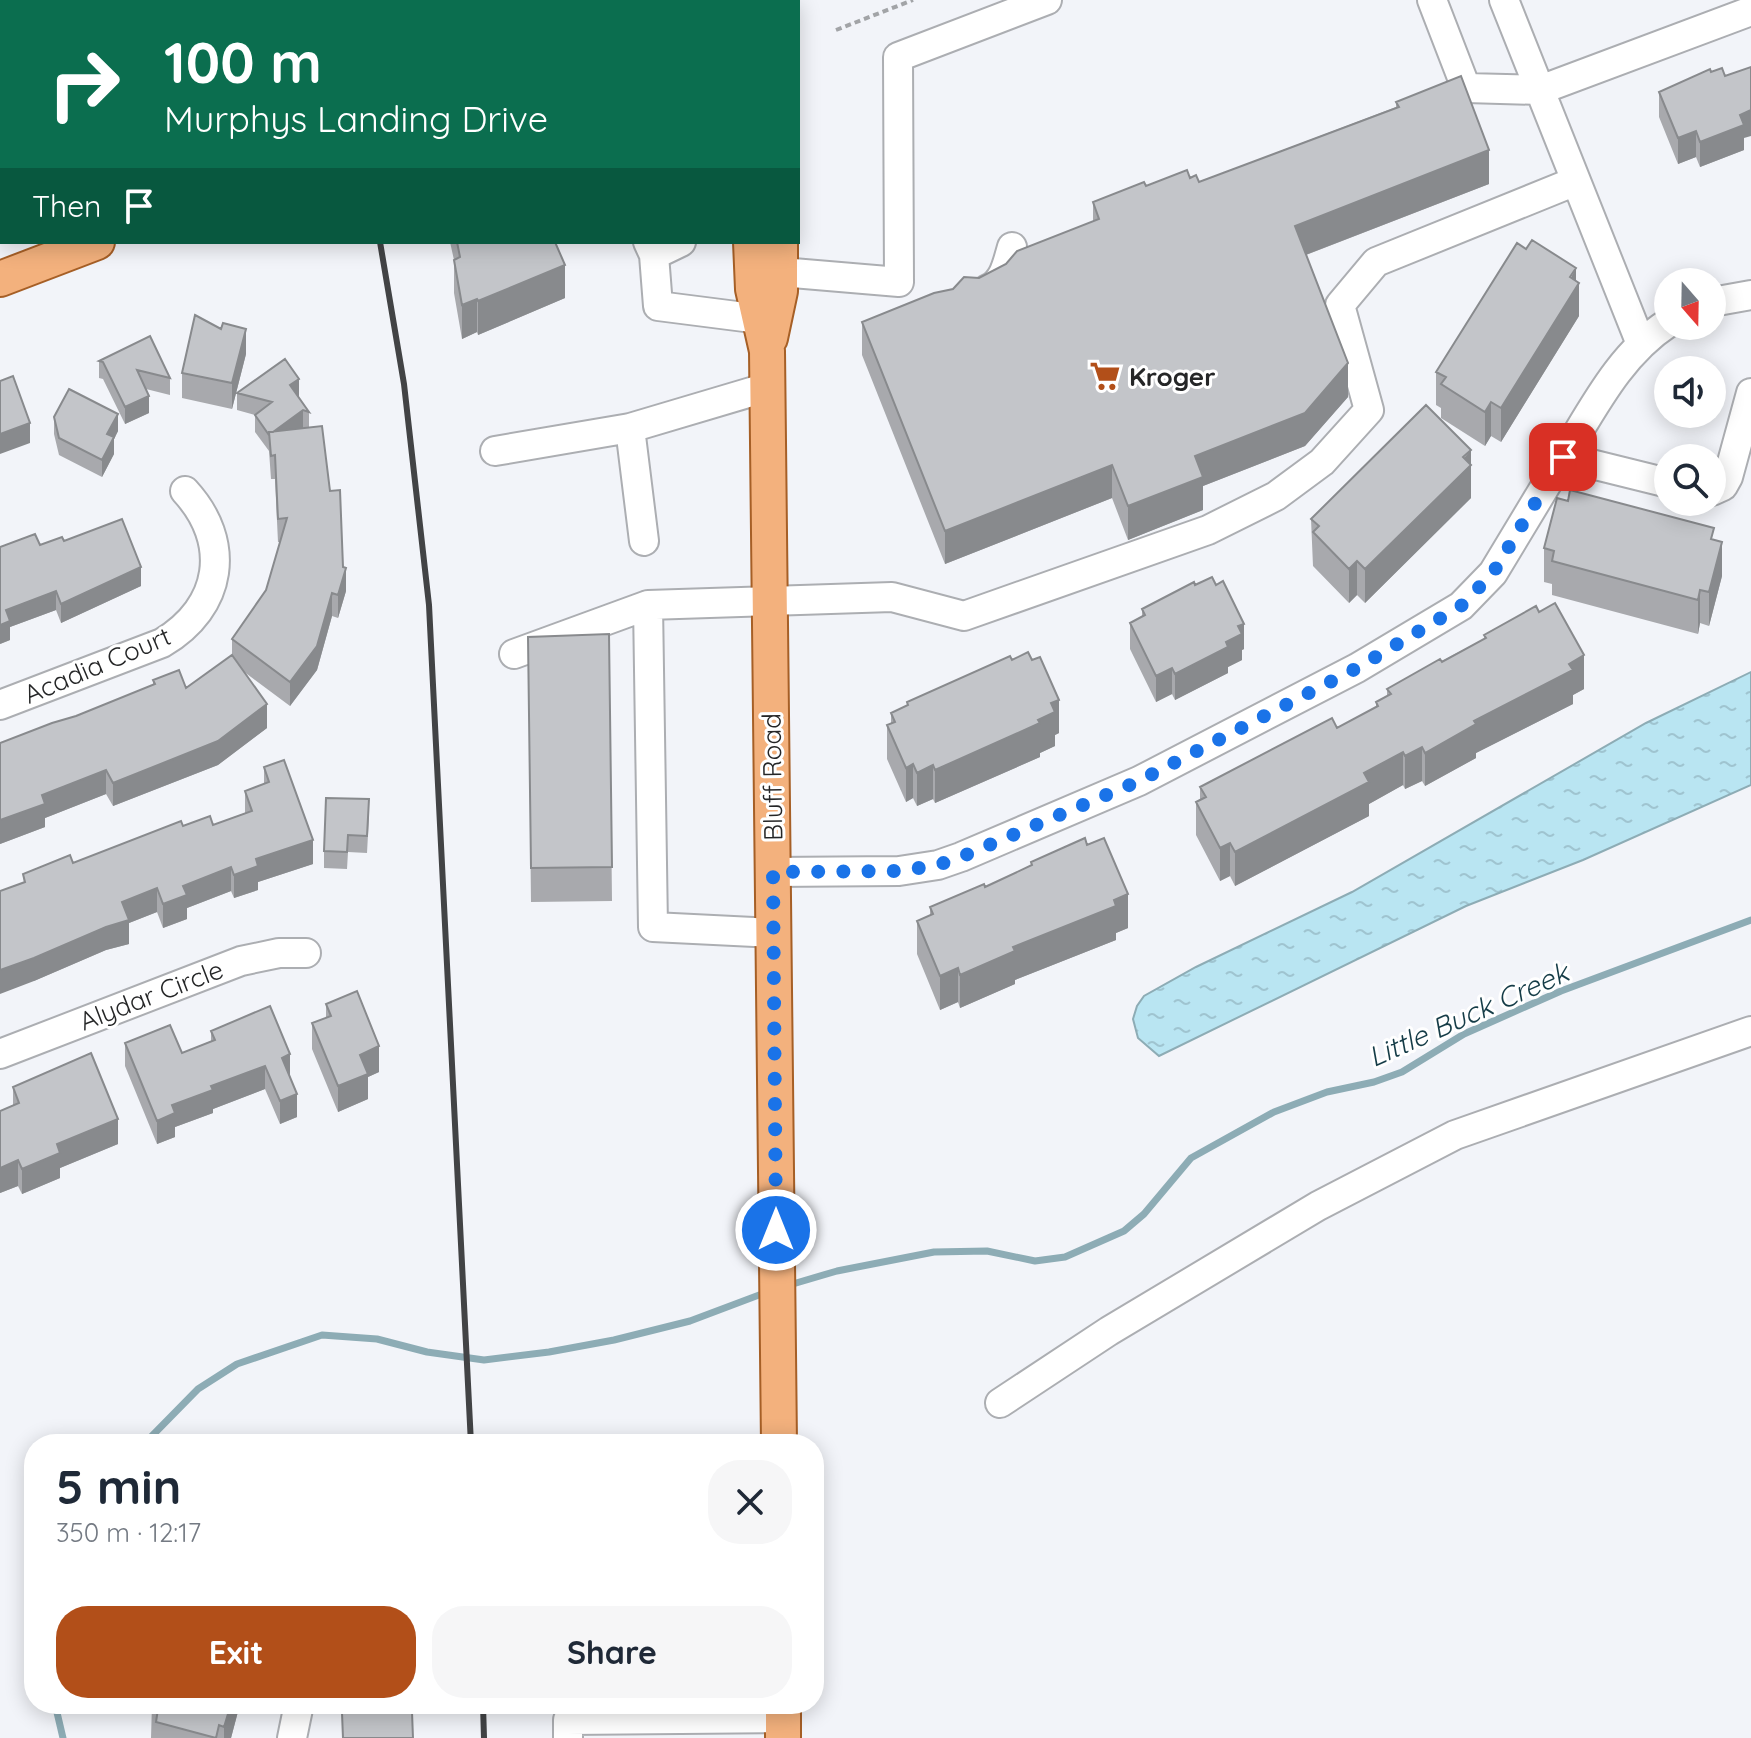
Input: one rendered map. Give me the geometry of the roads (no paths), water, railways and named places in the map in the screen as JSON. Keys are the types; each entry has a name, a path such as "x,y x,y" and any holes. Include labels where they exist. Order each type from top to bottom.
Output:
{"main road":[{"path":"0,279 92,244"},
{"name":"Bluff Road","path":"751,244 753,289 764,335 768,387 779,1434"},
{"name":"Bluff Road","path":"764,335 780,291 780,257"}],"street":[{"path":"780,257 906,292 898,57 1047,0"},
{"path":"1432,0 1466,88 1540,90 1751,11"},
{"path":"1504,0 1641,344"},
{"path":"514,654 648,605 892,597 964,616 1208,530 1276,496 1322,462 1369,410 1340,305 1376,262 1576,181"},
{"path":"671,244 651,248 658,306 764,335"},
{"path":"972,296 997,285 1012,247"},
{"path":"1726,299 1751,295"},
{"path":"773,872 899,871 938,865 1139,781 1357,668 1450,613 1493,573 1614,377 1641,344 1654,334"},
{"path":"495,451 630,428 768,387"},
{"path":"1726,481 1751,393"},
{"path":"630,428 644,541"},
{"path":"1563,457 1654,480"},
{"name":"Acadia Court","path":"0,705 162,643 181,630 197,613 213,581 215,547 205,517 185,491"},
{"path":"648,605 653,927 774,933"},
{"name":"Alydar Circle","path":"0,1054 241,961 279,953 306,953"},
{"path":"1000,1403 1109,1331 1318,1206 1455,1135 1751,1031"},
{"path":"292,1738 297,1714"},
{"path":"566,1721 727,1728 783,1720"}],"water":[{"path":"1751,672 1751,785 1583,860 1466,906 1159,1056 1138,1038 1133,1019 1144,996 1196,967 1352,892 1646,723"}],"waterway":[{"name":"Little Buck Creek","path":"786,1286 837,1271 934,1252 987,1251 1035,1261 1065,1257 1124,1231 1144,1214 1191,1158 1274,1112 1327,1092 1374,1082 1402,1072 1464,1034 1561,991 1751,920"},
{"name":"Little Buck Creek","path":"154,1434 198,1389 237,1364 322,1335 377,1339 427,1352 484,1360 614,1340 690,1321 767,1292"},
{"name":"Little Buck Creek","path":"57,1714 63,1738"}],"railway":[{"path":"380,244 404,384 429,605 470,1434"},
{"path":"483,1714 484,1738"}],"place":[{"name":"Kroger","path":"1105,376"}]}
